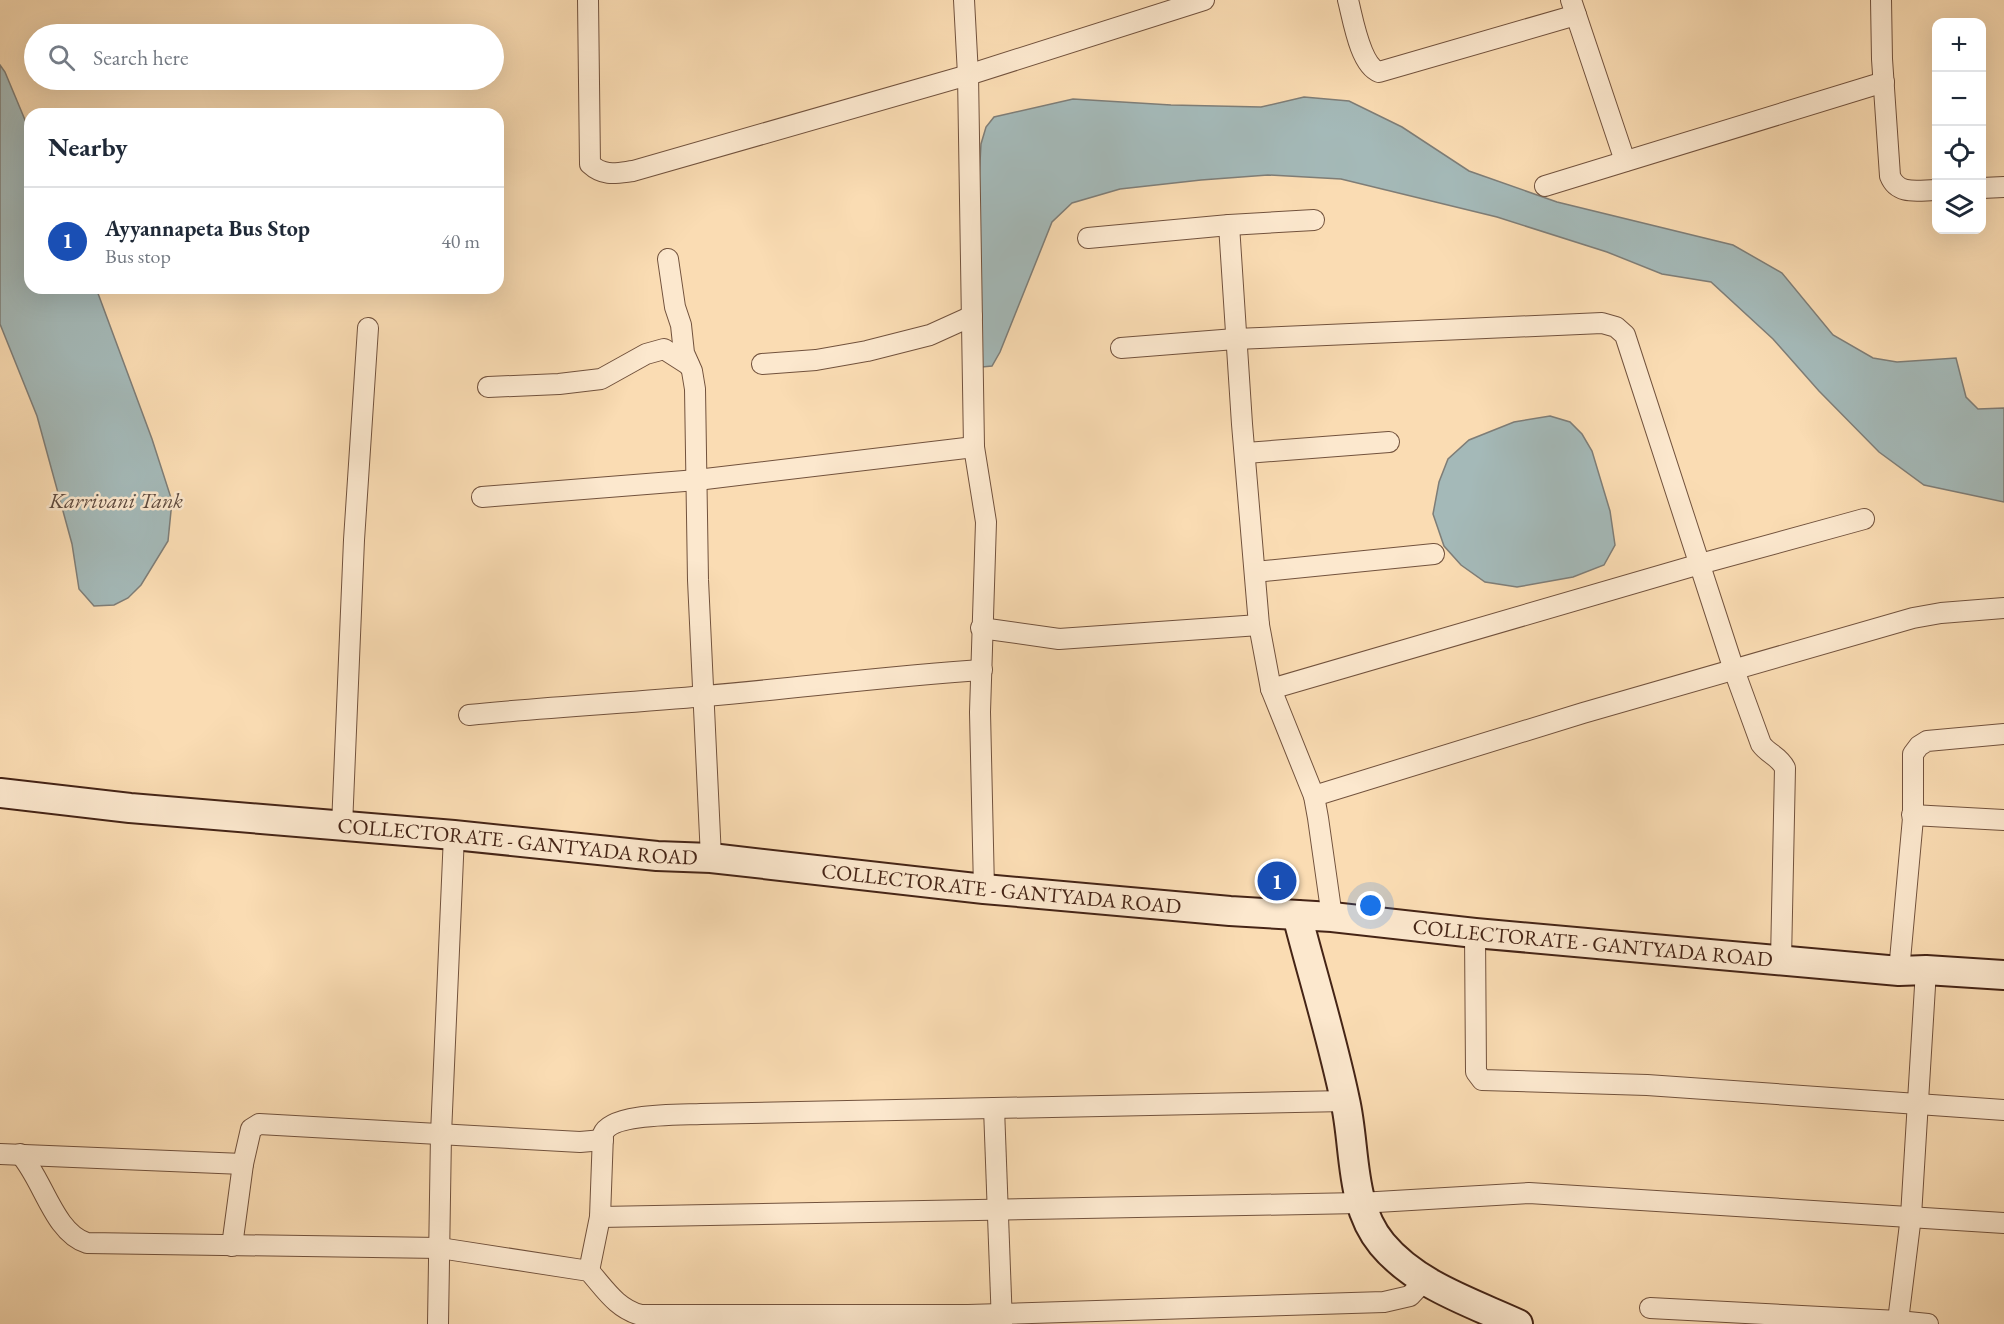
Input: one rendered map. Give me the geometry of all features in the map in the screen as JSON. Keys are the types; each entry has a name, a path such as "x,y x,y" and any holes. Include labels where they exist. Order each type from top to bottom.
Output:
{"street":[{"path":"588,0 590,164 597,170 608,174 633,171 968,75 1196,1"},
{"path":"964,0 968,75 974,447 986,522 980,712 984,889"},
{"path":"1348,0 1364,57 1372,69 1379,72 1574,7 1626,161"},
{"path":"1881,0 1890,176 1895,186 1905,191 1932,189"},
{"path":"1545,186 1884,82"},
{"path":"1986,188 2004,187"},
{"path":"1088,238 1314,220"},
{"path":"1229,225 1235,339 1259,625 1271,689 1314,796 1332,917"},
{"path":"668,259 684,353 695,389 703,697 711,858"},
{"path":"762,364 816,360 867,351 930,335 972,315"},
{"path":"1120,348 1235,339 1602,323 1616,327 1625,335 1734,670 1761,744 1778,756 1785,768 1781,960"},
{"path":"342,826 354,540 368,327"},
{"path":"488,387 532,386 601,379 646,354 663,349 689,365"},
{"path":"1246,453 1389,442"},
{"path":"482,496 697,480 974,447"},
{"path":"1271,689 1700,564 1864,519"},
{"path":"1256,572 1434,554"},
{"path":"1314,796 1583,713 1913,618 1941,613 2004,608"},
{"path":"981,628 1059,639 1259,625"},
{"path":"470,715 546,707 703,697 982,670"},
{"path":"1898,1321 1911,1216 1918,1103 1912,971 1913,754 1927,741 2004,734"},
{"name":"COLLECTORATE - GANTYADA ROAD","path":"0,793 130,808 657,856 711,858 984,889 1332,917 1475,933 1781,960 1912,971 2004,975"},
{"path":"1912,815 2004,820"},
{"path":"438,1324 441,1134 454,836"},
{"path":"1297,915 1346,1101 1360,1203 1371,1229 1395,1258 1425,1281 1518,1324"},
{"path":"1475,933 1476,1072 1482,1080 1647,1085 2004,1110"},
{"path":"589,1271 600,1217 604,1130 612,1124 628,1119 700,1114 1346,1101"},
{"path":"994,1108 1002,1318"},
{"path":"232,1246 243,1164 252,1129 259,1124 580,1142 603,1140"},
{"path":"0,1154 243,1164"},
{"path":"20,1155 30,1165 64,1228 80,1241 87,1243 440,1248 589,1271 617,1303 641,1315 968,1315 1002,1318 1384,1302 1410,1296 1425,1281"},
{"path":"600,1217 1360,1203 1529,1192 2004,1223"},
{"path":"1650,1308 1928,1324"}],"water":[{"name":"Karrivani Tank","path":"0,65 24,118 24,294 98,294 152,439 172,501 168,541 141,585 128,598 114,605 94,606 79,589 72,544 37,416 0,324"},
{"path":"1304,97 1349,101 1402,127 1469,171 1557,202 1733,245 1782,273 1833,335 1873,358 1897,362 1956,358 1966,397 1978,409 2004,408 2004,502 1924,485 1879,452 1819,391 1773,339 1711,282 1662,274 1607,252 1497,217 1341,179 1268,175 1201,180 1120,189 1072,203 1052,222 1000,352 992,366 982,367 976,234 981,144 986,127 994,117 1073,99 1171,105 1261,107"},
{"path":"1550,416 1570,422 1582,434 1592,451 1610,511 1615,545 1604,565 1573,577 1517,587 1485,582 1461,565 1444,546 1433,514 1439,482 1448,459 1469,440 1514,422"}],"place":[{"name":"Ayyannapeta Bus Stop","path":"1277,881"}]}
